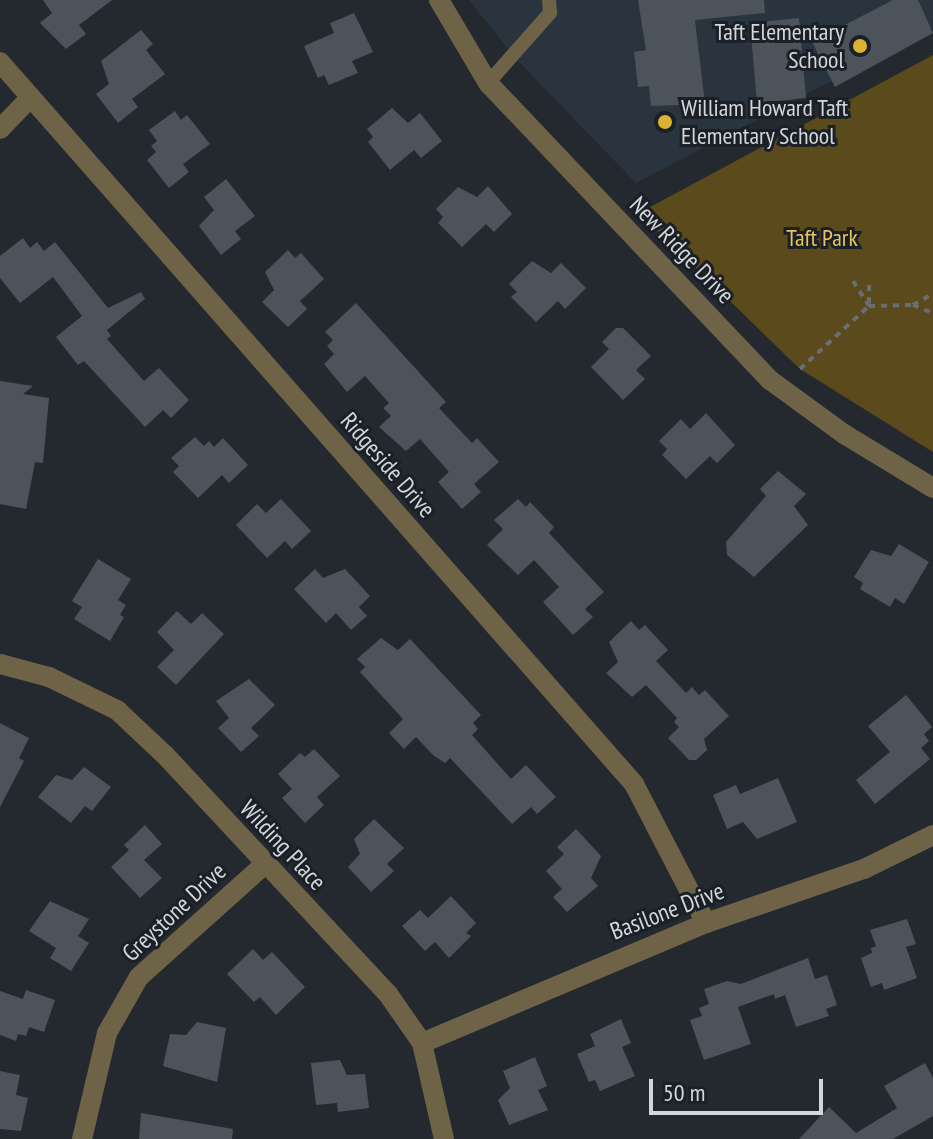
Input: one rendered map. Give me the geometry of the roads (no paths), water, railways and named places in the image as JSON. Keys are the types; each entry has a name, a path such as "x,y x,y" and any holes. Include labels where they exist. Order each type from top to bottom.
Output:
{"street":[{"name":"New Ridge Drive","path":"439,0 488,83 770,380 844,434 933,488"},
{"name":"Ridgeside Drive","path":"0,62 634,784 706,923"},
{"path":"0,129 30,98"},
{"name":"Wilding Place","path":"0,664 49,677 117,710 388,994 422,1043 444,1139"},
{"name":"Basilone Drive","path":"422,1043 706,923 864,869 933,835"},
{"name":"Greystone Drive","path":"82,1139 107,1033 139,977 265,864"}],"lane":[{"path":"488,83 550,13 549,0"}],"place":[{"name":"Taft Elementary School","path":"860,46"},
{"name":"William Howard Taft Elementary School","path":"665,122"}],"park label":[{"name":"Taft Park","path":"822,238"}]}
